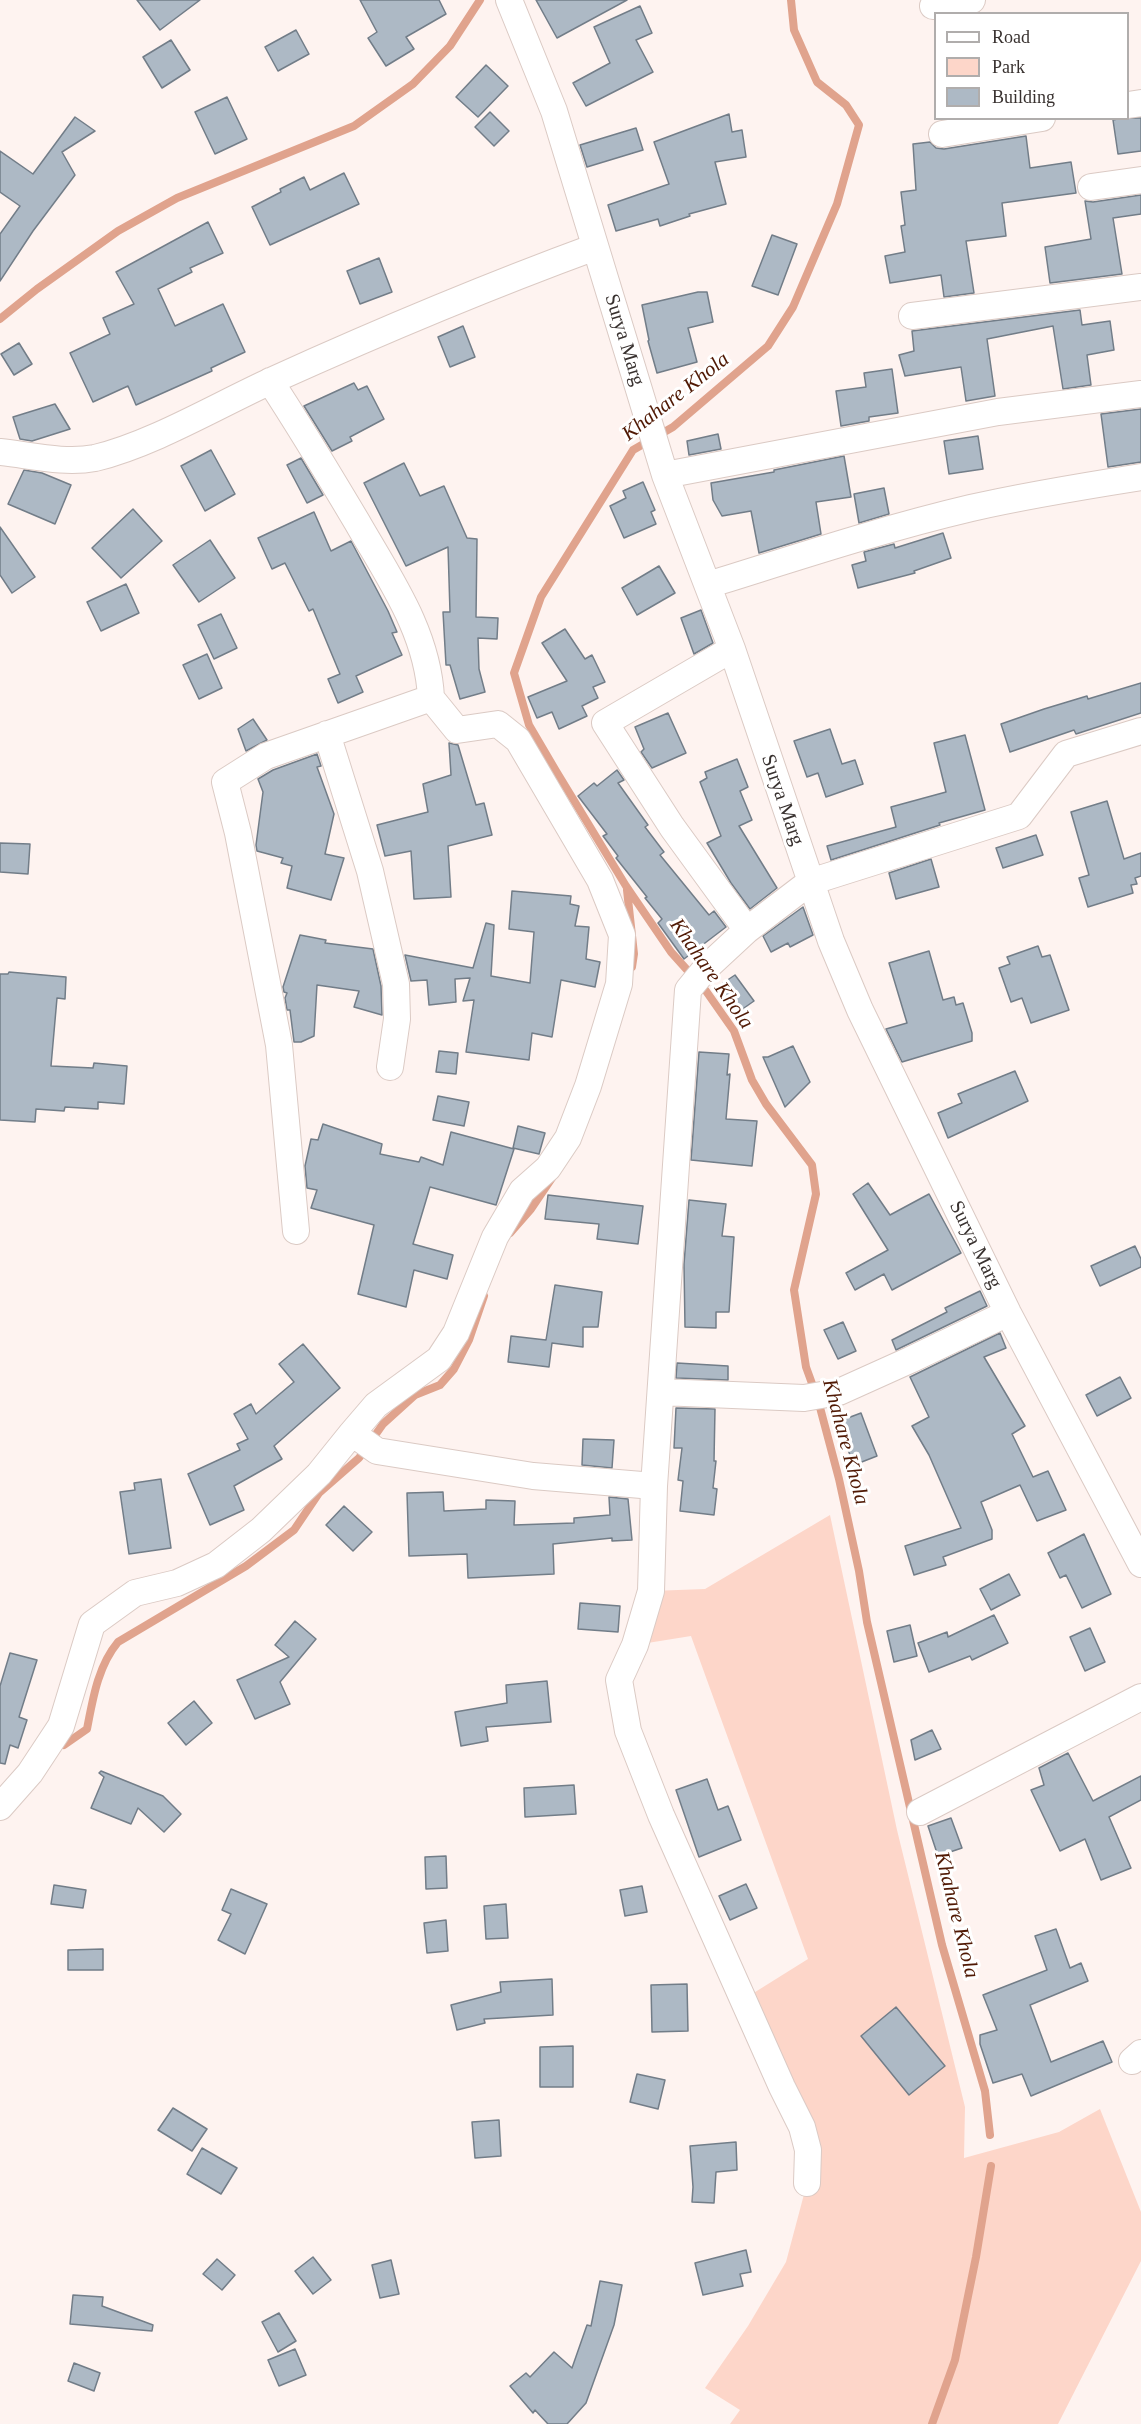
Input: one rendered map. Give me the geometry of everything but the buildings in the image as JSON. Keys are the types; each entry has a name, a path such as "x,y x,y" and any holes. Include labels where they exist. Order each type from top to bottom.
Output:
{"street":[{"name":"Surya Marg","path":"509,0 554,111 662,465 732,650 810,882 860,1010 1008,1312 1137,1548"},
{"path":"933,6 972,0"},
{"path":"942,134 1030,120"},
{"path":"1091,187 1141,180"},
{"path":"0,452 51,459 92,458 129,448 270,381 431,310 596,247"},
{"path":"912,316 1141,287"},
{"path":"0,1807 30,1773 61,1726 92,1624 135,1593 177,1583 216,1565 261,1530 319,1474 363,1441 376,1405 439,1359 456,1333 495,1237 522,1191 548,1168 568,1138 588,1086 619,984 622,935 600,880 518,740 498,724 457,730 431,698 430,672 413,619 303,432 270,381"},
{"path":"662,465 998,412 1141,393"},
{"path":"708,585 888,530 971,508 1058,490 1141,477"},
{"path":"732,650 605,723 672,827 747,930"},
{"path":"296,1231 279,1045 238,833 225,782 266,756 431,698"},
{"path":"807,2183 808,2150 802,2127 661,1815 628,1731 619,1680 635,1645 651,1591 654,1486 688,990 706,968 747,930 810,882 1019,816 1066,754 1141,731"},
{"path":"327,734 370,871 396,984 397,1019 390,1067"},
{"path":"661,1392 804,1398 839,1392 1008,1312"},
{"path":"363,1441 533,1476 654,1486"},
{"path":"920,1812 1141,1697"}],"green space":[{"path":"830,1515 897,1830 965,2107 964,2158 1059,2132 1100,2109 1141,2212 1141,2261 1058,2424 730,2424 740,2410 705,2388 748,2326 786,2262 807,2183 808,2150 744,1999 808,1959 691,1636 635,1645 651,1591 705,1589"}],"waterway":[{"path":"0,319 37,289 118,231 177,198 354,126 413,84 450,46 480,0"},
{"name":"Khahare Khola","path":"791,0 794,30 817,82 846,105 859,125 837,204 793,307 768,346 673,427 633,450 541,597 514,673 529,725 556,771 626,886 671,952 706,991 734,1031 752,1080 766,1104 812,1165 816,1194 794,1290 806,1367 818,1400 839,1479 859,1571 867,1622 942,1945 985,2091 990,2135"},
{"path":"627,890 634,954 632,967"},
{"path":"510,1233 531,1209 552,1178"},
{"path":"64,1745 87,1729 101,1672 118,1642 246,1566 294,1530 319,1493 359,1458 383,1424 415,1395 440,1385 454,1369 469,1340 484,1296"},
{"path":"932,2424 955,2360 976,2257 991,2166"}]}
